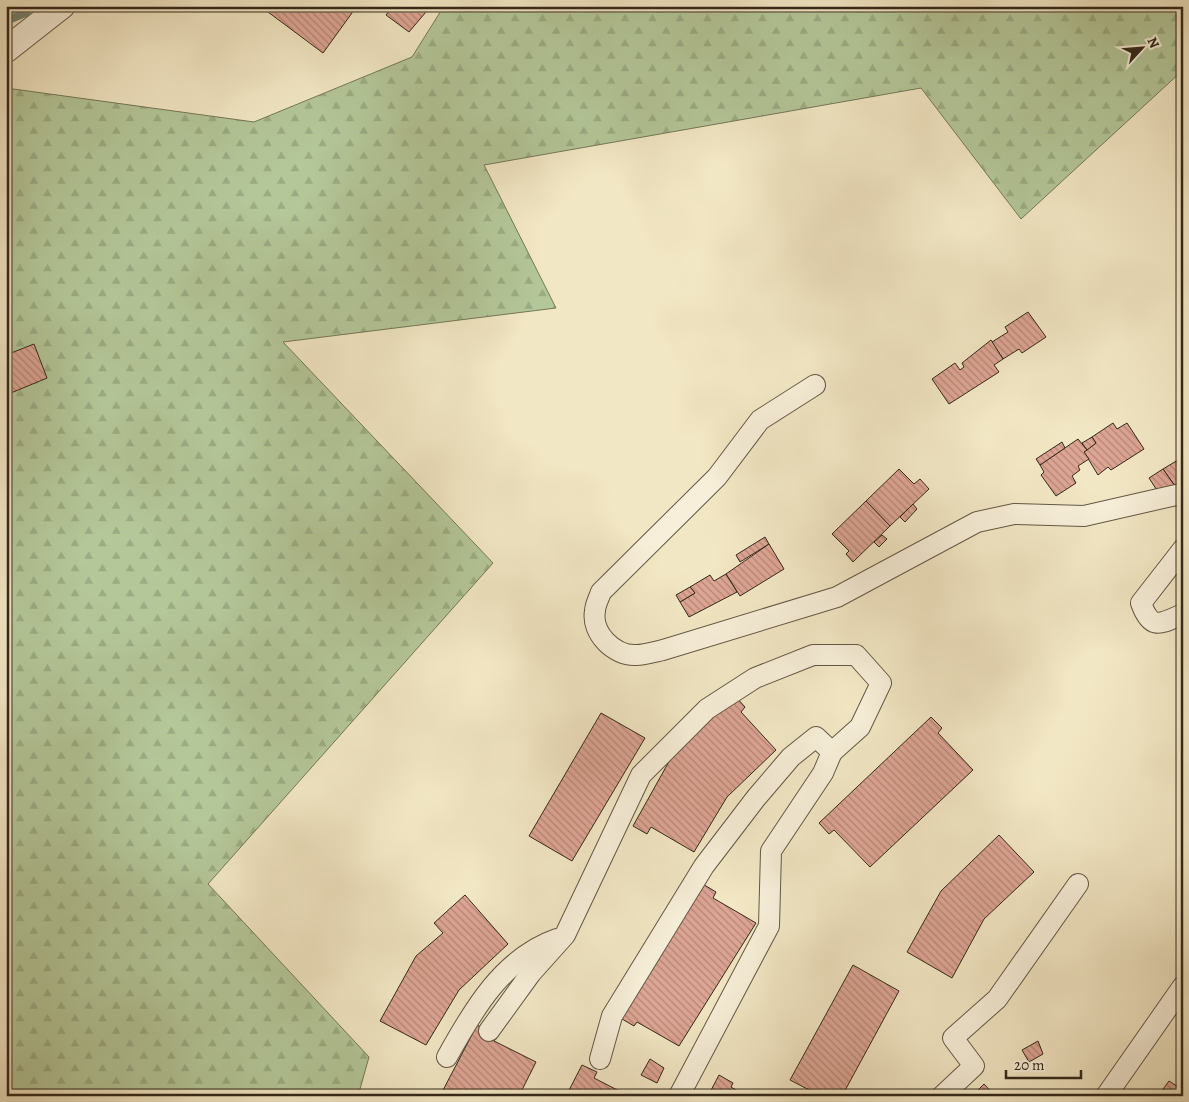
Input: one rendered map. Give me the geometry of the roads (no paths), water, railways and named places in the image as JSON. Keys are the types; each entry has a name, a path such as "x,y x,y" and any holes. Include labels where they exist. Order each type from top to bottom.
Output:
{"street":[{"path":"6,50 62,6"},
{"path":"814,385 760,420 717,477 601,592 594,611 596,627 605,641 616,650 634,656 653,652 837,597 977,522 1014,514 1084,516 1176,495 1183,496"},
{"path":"1183,550 1141,603 1146,618 1154,623 1162,623 1183,614"},
{"path":"489,1031 531,973 566,935 641,775 707,709 755,678 813,655 856,655 881,683 860,727 832,752 822,772 771,851 769,926 679,1096"},
{"path":"600,1059 612,1016 710,858 791,758 816,738 832,752"},
{"path":"942,1096 974,1066 953,1038 997,999 1078,884"},
{"path":"447,1057 474,1009 506,970 541,944 566,935"},
{"path":"1106,1096 1183,986"}],"waterway":[{"path":"6,21 25,13 32,6"}]}
